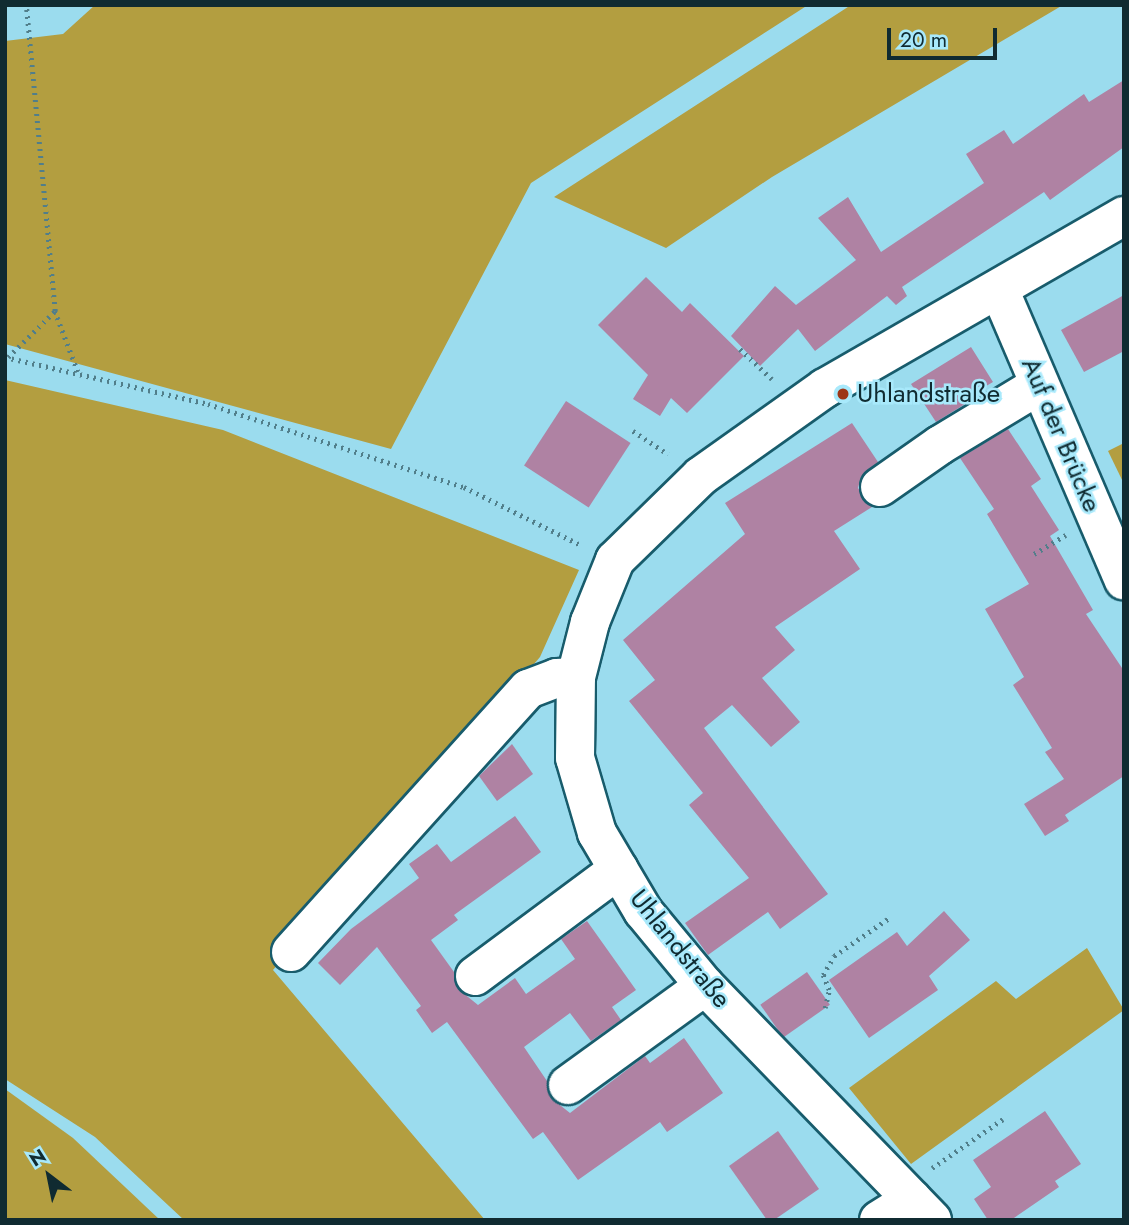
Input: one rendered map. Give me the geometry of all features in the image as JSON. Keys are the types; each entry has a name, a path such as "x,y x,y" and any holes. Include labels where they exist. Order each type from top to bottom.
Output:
{"street":[{"name":"Uhlandstraße","path":"915,1202 705,986 643,911 597,834 575,758 576,677 590,622 615,560 701,476 825,388 1124,216"},
{"name":"Auf der Brücke","path":"999,289 1124,580"},
{"path":"880,487 940,445 1039,385"},
{"path":"291,952 528,690 557,678 576,677"},
{"path":"475,976 618,869"},
{"path":"568,1085 705,986"},
{"path":"879,1220 915,1202"}],"path":[{"path":"26,5 55,311 78,372"},
{"path":"6,357 55,311"},
{"path":"6,357 208,404 464,487 615,560"},
{"path":"825,1008 829,990 823,975 834,956 889,918"},
{"path":"915,1202 1003,1119"}],"shaded area":[{"path":"95,5 808,5 531,183 391,449 5,344 5,41 63,34"},
{"path":"851,5 1063,5 772,177 666,248 554,197"},
{"path":"5,380 223,430 579,570 540,657 273,970 485,1220 184,1220 95,1137 5,1079"},
{"path":"1124,443 1124,484 1108,451"},
{"path":"1087,948 1124,1010 911,1164 849,1088 996,981 1016,999"},
{"path":"5,1089 73,1138 160,1220 5,1220"}],"building":[{"path":"1124,80 1124,147 1050,200 1044,192 902,287 907,296 896,305 887,296 815,351 798,329 760,366 731,336 775,286 796,305 856,260 818,218 848,197 881,252 984,183 966,154 1004,130 1013,144 1084,94 1089,102"},
{"path":"646,277 682,312 690,303 744,356 687,413 671,398 660,416 633,399 648,375 598,325"},
{"path":"1124,295 1124,351 1084,372 1061,330"},
{"path":"971,347 993,382 981,389 983,393 936,422 911,384"},
{"path":"566,401 631,443 589,508 524,466"},
{"path":"852,423 878,462 861,477 858,488 872,507 834,531 860,569 775,627 795,650 762,678 800,722 771,747 732,705 704,728 828,894 780,929 768,912 708,955 685,923 749,878 689,805 703,793 629,701 655,680 623,640 745,534 725,503"},
{"path":"1008,429 1041,479 1031,486 1059,530 1050,536 1093,610 1086,614 1124,671 1124,776 1065,815 1069,821 1045,836 1024,804 1064,779 1045,752 1052,748 1013,685 1024,677 985,609 1029,584 987,514 994,509 960,458"},
{"path":"512,744 533,774 497,801 479,776"},
{"path":"515,816 541,852 454,915 458,920 431,940 454,972 457,988 478,1005 515,978 526,994 575,959 561,939 587,921 636,990 612,1007 621,1020 591,1041 570,1013 524,1047 547,1081 551,1098 570,1113 645,1056 650,1063 684,1038 723,1093 667,1132 660,1122 578,1180 543,1132 533,1139 447,1022 432,1033 416,1010 421,1006 377,947 340,985 318,963 351,929 419,878 409,864 437,844 451,862"},
{"path":"944,911 970,940 929,976 938,990 869,1038 829,980 897,932 907,946"},
{"path":"807,972 830,1005 783,1037 760,1005"},
{"path":"1045,1111 1081,1164 1055,1181 1059,1187 1011,1220 988,1220 974,1199 991,1187 973,1160"},
{"path":"778,1131 819,1189 774,1220 767,1220 729,1166"}],"place":[{"name":"Uhlandstraße","path":"843,394"}]}
